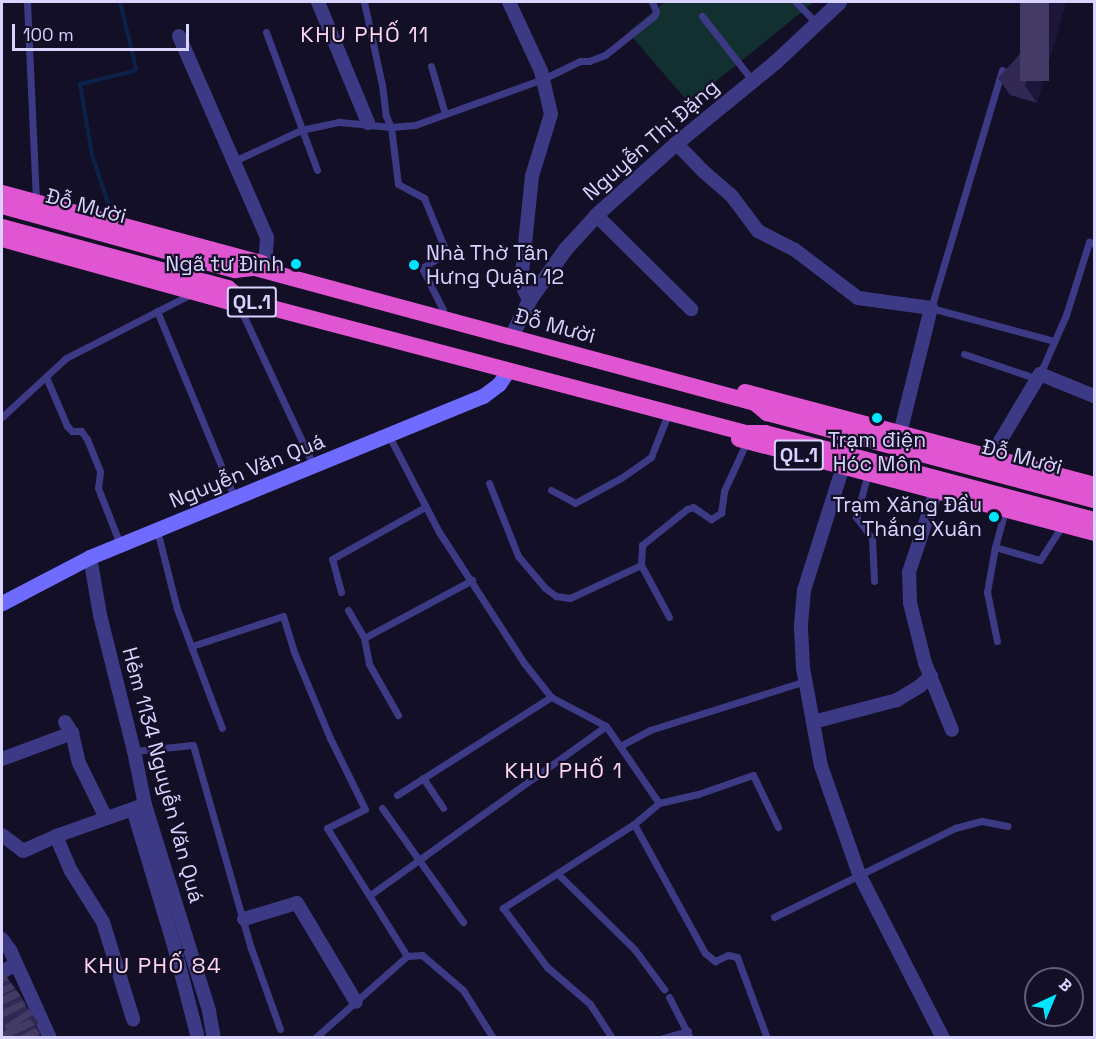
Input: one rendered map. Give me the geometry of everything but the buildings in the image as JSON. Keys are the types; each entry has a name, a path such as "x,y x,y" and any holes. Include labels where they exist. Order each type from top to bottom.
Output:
{"highway":[{"name":"Đỗ Mười","path":"2,193 265,264 755,403 767,413 1095,500"},
{"name":"Đỗ Mười","path":"2,206 235,270 255,268 443,315"},
{"name":"Đỗ Mười","path":"2,227 228,288 242,300 747,441 845,460 1095,520"},
{"name":"Đỗ Mười","path":"2,240 238,304 746,433 765,433 845,460 868,473 1095,533"},
{"name":"Đỗ Mười","path":"512,334 1095,485"}],"main road":[{"name":"Nguyễn Văn Quá","path":"2,603 90,556 314,467 488,393 499,384 506,372"}],"street":[{"path":"318,2 368,123"},
{"path":"509,2 532,49 543,79 551,114 532,176 521,283 529,300"},
{"name":"Nguyễn Thị Đặng","path":"512,334 529,300 565,249 596,215 676,143 817,24 839,2"},
{"path":"179,36 267,237 265,264"},
{"path":"676,143 731,195 758,231 795,250 858,298 931,308 900,434"},
{"path":"596,215 691,309"},
{"path":"990,458 1039,376 1095,396"},
{"path":"845,460 804,590 801,628 805,681 821,766 859,874 943,1038"},
{"path":"936,491 909,572 910,603 931,676 952,730"},
{"name":"Hẻm 1134 Nguyễn Văn Quá","path":"90,556 100,615 134,751 139,807 209,1011 214,1038"},
{"path":"813,722 897,700 920,686 931,676"},
{"path":"2,759 69,728 79,763 106,818"},
{"path":"2,835 23,851 56,836 139,807 197,1034"},
{"path":"56,836 71,871 103,922 133,1019"},
{"path":"244,919 297,903 356,1002"},
{"path":"2,939 50,1038"},
{"path":"2,972 16,964"}],"lane":[{"path":"27,2 36,202"},
{"path":"364,2 382,85 386,116 391,127 398,184 424,198 445,249 442,255 422,268 443,315"},
{"path":"234,161 301,130 340,122 391,127 415,125 543,79 580,61 589,61 605,55 654,16 656,11 652,2"},
{"path":"796,2 817,24"},
{"path":"702,16 752,80"},
{"path":"266,32 292,97 301,130 317,170"},
{"path":"1005,59 931,308 1054,341"},
{"path":"431,66 445,114"},
{"path":"964,354 1039,376 1066,315 1089,242 1095,244"},
{"path":"2,417 66,358 194,292"},
{"path":"238,304 314,467"},
{"path":"158,311 235,499"},
{"path":"46,377 67,426 72,431 81,431 85,435 100,472 98,488 120,544"},
{"path":"551,490 575,503 621,478 651,457 666,419"},
{"path":"389,436 439,532 472,580 501,630 551,698 606,726 659,803"},
{"path":"669,617 640,565 642,545 687,509 693,507 711,519 721,513 724,491 747,441"},
{"path":"868,473 856,517 872,538 874,581"},
{"path":"489,483 518,556 545,588 556,596 570,598 640,565"},
{"path":"341,592 332,567 332,559 425,507"},
{"path":"997,641 987,592 1005,510"},
{"path":"995,548 1040,560 1062,525"},
{"path":"157,530 177,609 222,728"},
{"path":"364,638 472,580"},
{"path":"348,610 364,638 369,664 398,715"},
{"path":"192,646 283,616 294,652 330,738 365,809 327,828 407,956"},
{"path":"620,746 650,730 805,681"},
{"path":"397,795 551,698"},
{"path":"370,895 606,726"},
{"path":"134,751 193,745 228,871 280,1029"},
{"path":"612,1038 590,1004 546,967 503,908 634,824 659,803 698,794 753,775 778,827"},
{"path":"423,778 443,808"},
{"path":"382,808 416,860 463,922"},
{"path":"774,917 955,828 982,821 1008,826"},
{"path":"634,824 705,953 715,961 728,955 737,957 767,1038"},
{"path":"558,874 635,950 664,989"},
{"path":"315,1038 407,956 422,955 463,990 493,1038"},
{"path":"663,1038 689,1034 669,997"}],"green space":[{"path":"665,2 814,2 689,103 628,32"}],"waterway":[{"path":"108,203 92,155 80,84 134,71 136,68 120,2"}],"place":[{"name":"Ngã tư Đình","path":"296,264"},
{"name":"Nhà Thờ Tân Hưng Quận 12","path":"414,265"},
{"name":"Trạm điện Hóc Môn","path":"877,418"},
{"name":"Trạm Xăng Đầu Thắng Xuân","path":"994,517"}],"district":[{"name":"KHU PHỐ 11","path":"365,35"},
{"name":"KHU PHỐ 1","path":"564,771"},
{"name":"KHU PHỐ 84","path":"153,966"}]}
